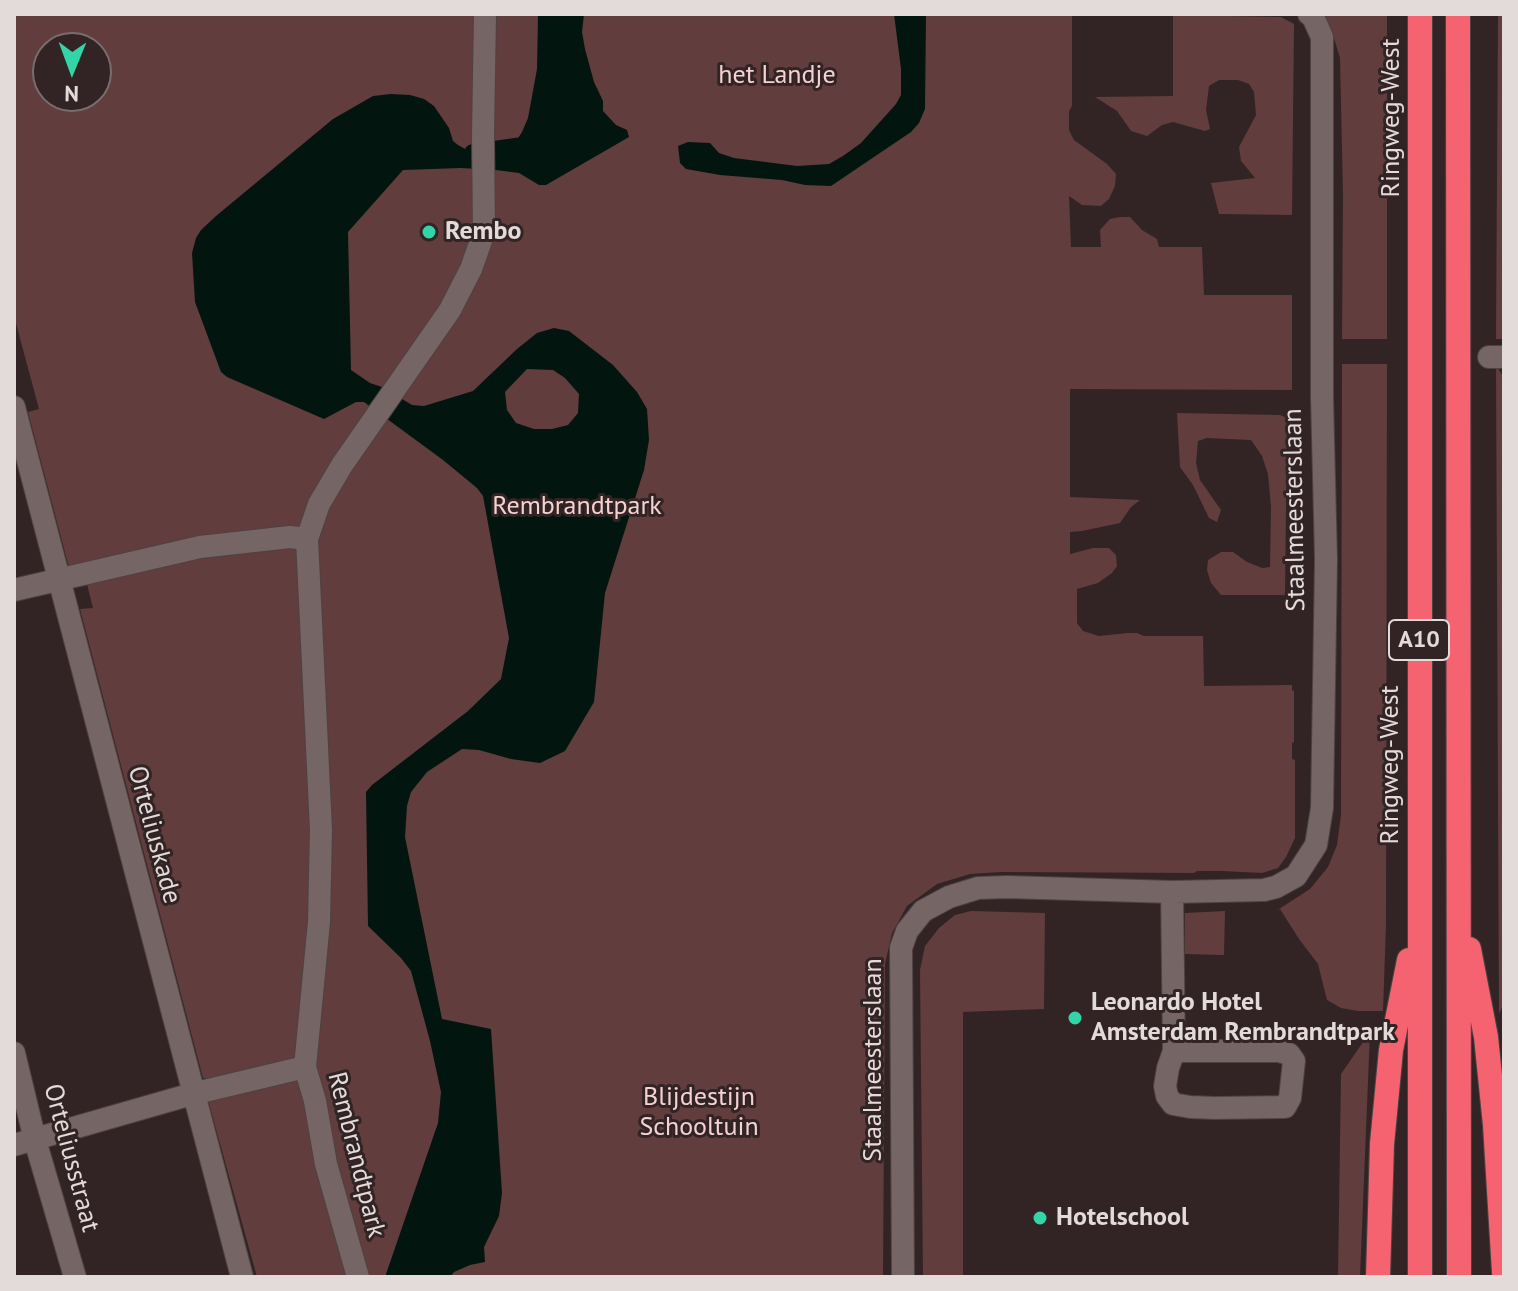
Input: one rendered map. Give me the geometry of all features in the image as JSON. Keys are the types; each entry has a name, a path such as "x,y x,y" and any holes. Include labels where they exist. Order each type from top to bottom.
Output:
{"highway":[{"name":"Ringweg-West","path":"1420,14 1420,1277"},
{"name":"A10","path":"1458,14 1459,1277"},
{"name":"A10","path":"1458,896 1486,1037 1504,1272"},
{"name":"A10","path":"1378,1277 1382,1144 1391,1050 1419,907"}],"street":[{"path":"14,590 200,547 290,537 307,539 319,504 342,465 450,310 471,269 484,232 485,14"},
{"name":"Staalmeesterslaan","path":"903,1277 901,948 907,931 923,911 949,897 978,888 1172,892 1264,890 1296,876 1316,845 1322,808 1326,560 1322,397 1322,37 1309,14"},
{"name":"Orteliuskade","path":"14,407 242,1277"},
{"name":"Rembrandtpark","path":"307,539 321,830 319,922 305,1067 315,1101 326,1164 358,1277"},
{"path":"1172,892 1174,1051 1165,1086 1167,1096 1173,1104 1215,1108 1285,1107 1290,1098 1294,1061 1289,1054 1279,1051 1174,1051"},
{"name":"Orteliusstraat","path":"14,1053 25,1142 75,1277"},
{"path":"25,1142 192,1094 305,1067"}],"green space":[{"name":"Rembrandtpark","path":"14,14 1072,14 1069,130 1074,140 1116,174 1109,199 1101,206 1082,205 1069,196 1071,247 1101,247 1100,230 1110,219 1130,217 1142,230 1157,239 1159,247 1202,247 1204,295 1292,295 1292,390 1070,389 1070,497 1140,500 1120,523 1070,532 1070,554 1093,548 1109,548 1116,555 1117,566 1098,583 1077,589 1077,623 1083,631 1099,636 1137,633 1144,636 1203,636 1204,686 1292,685 1295,838 1278,868 1262,873 970,874 937,884 907,906 892,933 885,964 883,1277 257,1277 206,1093 216,1078 203,1078 80,609 93,608 85,576 72,579 28,412 39,409 14,316"},
{"path":"1315,14 1387,14 1387,339 1342,339 1340,58 1334,38"},
{"path":"1498,14 1504,14 1504,339 1496,339"},
{"path":"1173,15 1281,17 1294,24 1292,215 1219,214 1211,183 1255,178 1241,161 1239,147 1256,115 1254,92 1249,84 1238,80 1219,80 1209,86 1206,110 1210,129 1205,131 1173,122 1162,125 1147,136 1131,131 1117,111 1095,97 1173,96"},
{"path":"1342,364 1387,364 1386,925 1383,1011 1341,1008 1327,1000 1318,964 1280,909 1276,911 1310,889 1328,867 1337,845 1341,815"},
{"path":"1496,365 1504,378 1504,1003 1499,1014"},
{"path":"1177,413 1280,415 1287,418 1285,595 1221,595 1211,583 1208,560 1221,552 1233,552 1247,562 1262,568 1270,567 1268,474 1262,456 1251,440 1207,438 1198,441 1196,463 1200,480 1221,510 1217,522 1209,518 1193,485 1180,467"},
{"path":"971,911 1045,913 1044,1009 963,1012 963,1277 923,1277 920,970 925,946 939,928 955,915"},
{"path":"1225,911 1224,955 1185,954 1185,913"},
{"path":"1370,1032 1360,1277 1338,1277 1341,1074"}],"shaded area":[{"path":"538,14 584,14 582,32 585,49 603,101 603,111 616,125 627,130 629,137 546,185 539,185 519,173 496,170 403,170 348,232 351,370 412,405 424,406 473,391 537,333 554,328 569,331 613,365 637,392 647,409 649,440 644,470 605,593 594,702 565,751 540,763 462,749 427,772 411,792 405,837 442,1019 491,1029 502,1193 499,1216 484,1247 485,1262 470,1265 450,1277 385,1277 438,1123 441,1092 411,971 368,926 366,792 468,711 501,679 509,638 483,496 443,460 364,402 356,402 324,419 221,372 195,302 192,253 201,230 216,216 333,119 373,96 410,95 424,99 434,106 458,145 465,149 507,150 515,143 528,118 537,69","holes":["527,369 553,370 579,394 578,413 568,425 552,429 534,429 516,423 507,410 505,392"]},
{"path":"894,14 926,14 925,109 911,132 831,186 720,175 686,169 680,163 678,146 688,142 710,143 719,153 734,158 797,166 829,164 843,156 861,143 901,95"}],"waterway":[{"path":"473,153 530,145"}],"place":[{"name":"Rembo","path":"429,232"},
{"name":"Leonardo Hotel Amsterdam Rembrandtpark","path":"1075,1018"},
{"name":"Hotelschool","path":"1040,1218"}],"park label":[{"name":"het Landje","path":"777,76"},
{"name":"Blijdestijn Schooltuin","path":"699,1113"}]}
